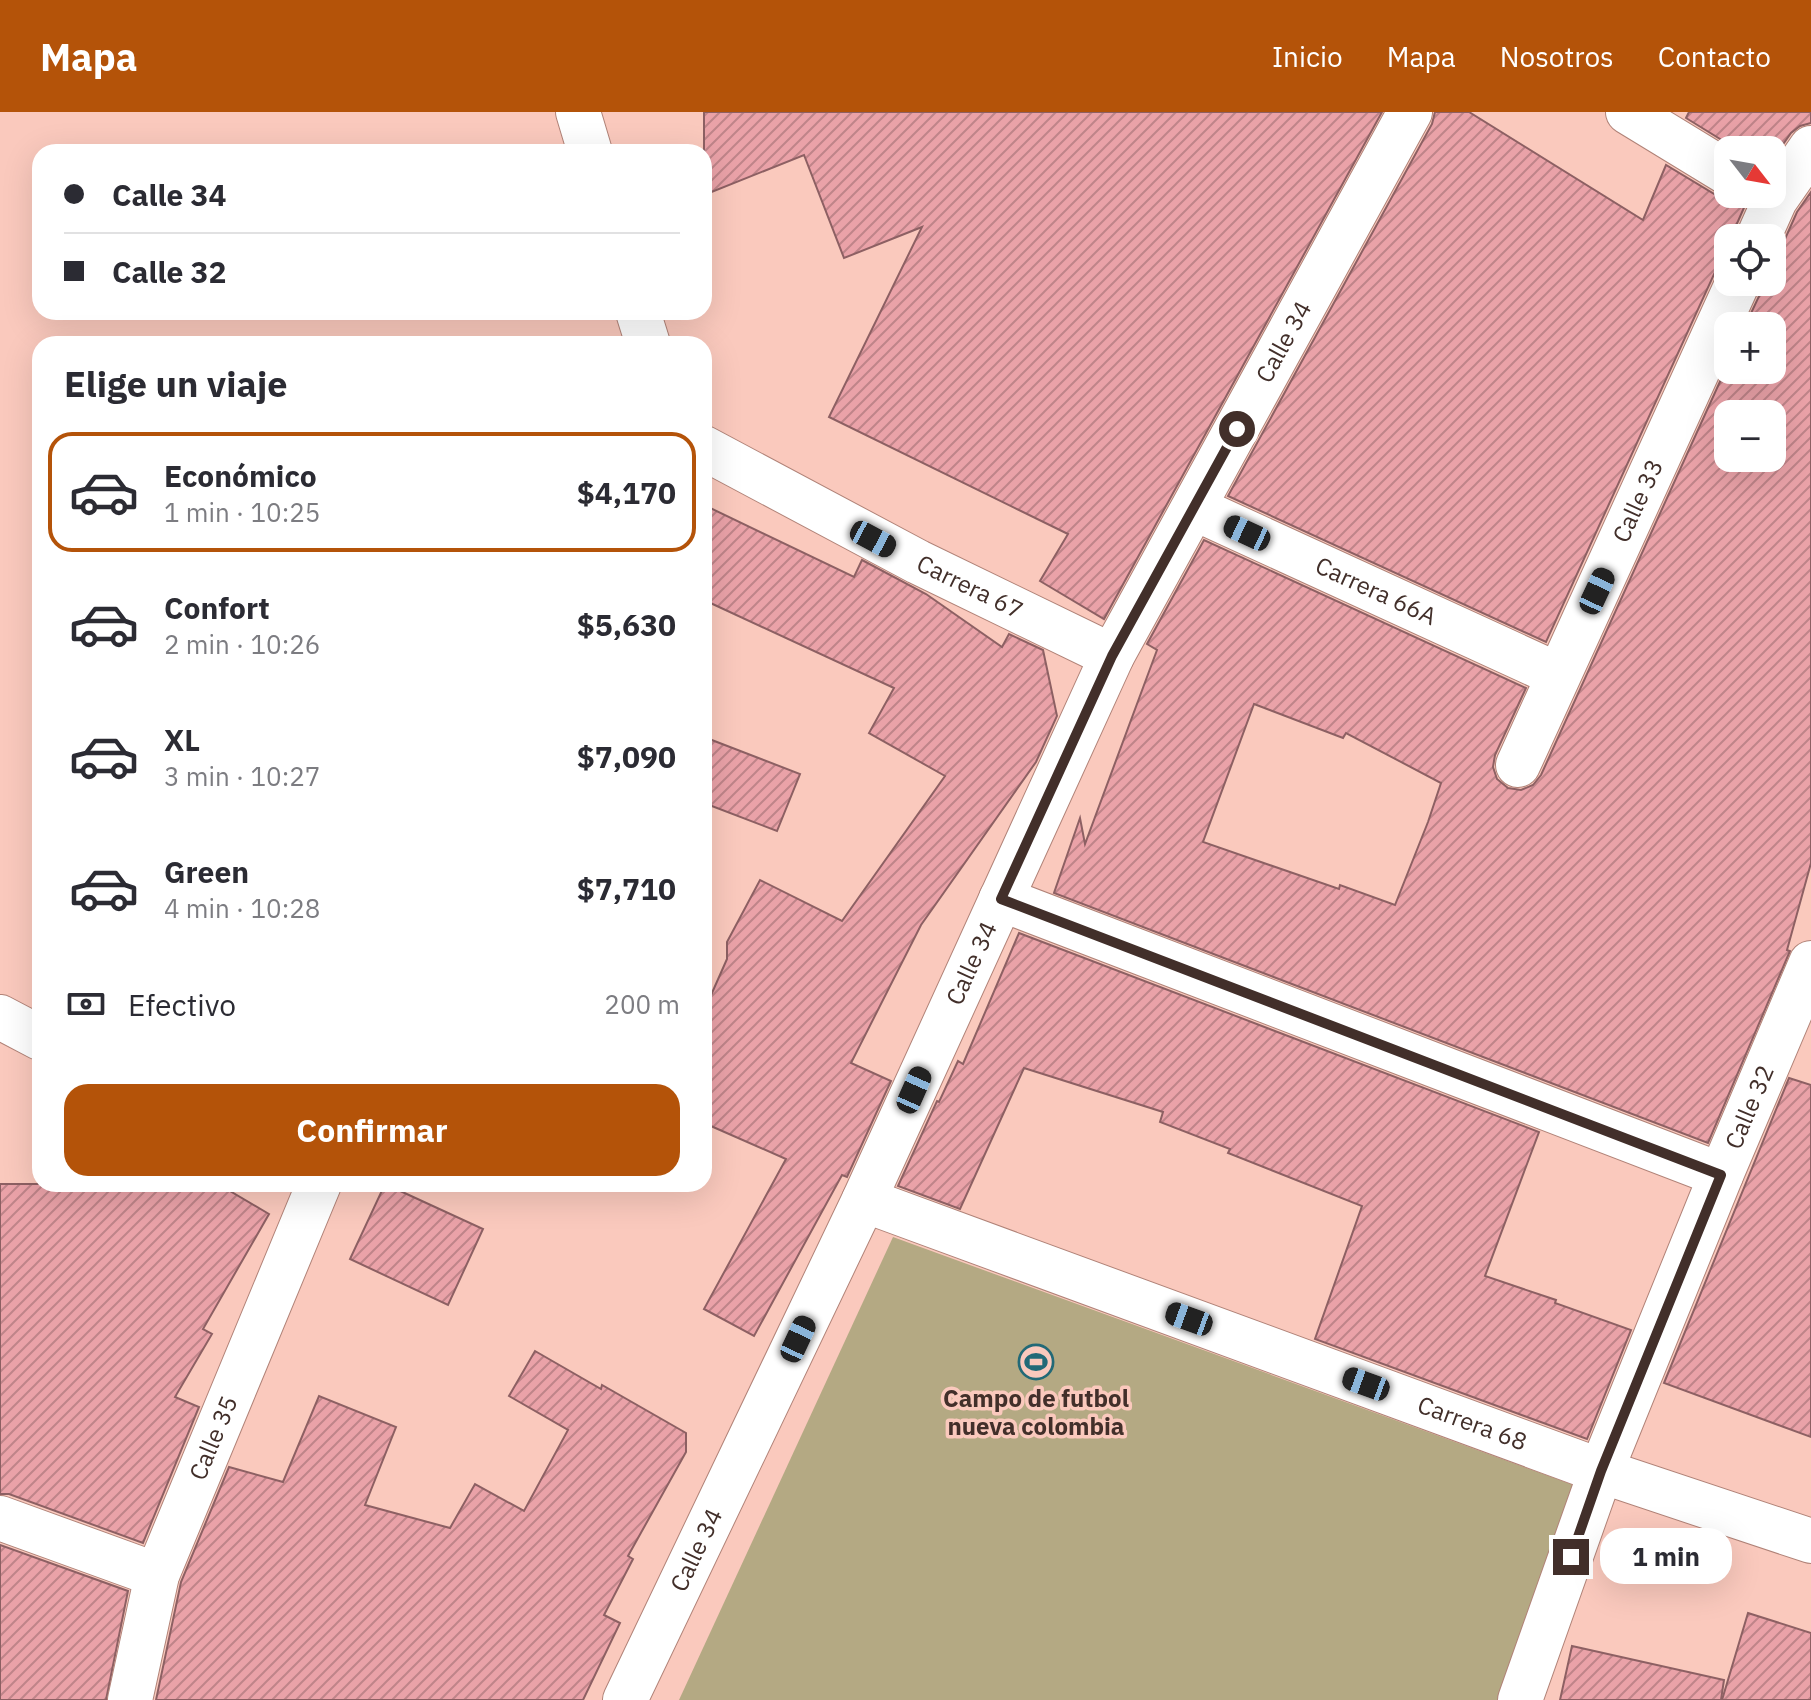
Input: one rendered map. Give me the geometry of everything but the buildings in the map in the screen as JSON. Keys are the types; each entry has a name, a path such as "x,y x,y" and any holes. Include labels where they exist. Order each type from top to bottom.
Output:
{"street":[{"path":"578,112 588,144"},
{"name":"Calle 34","path":"625,1700 864,1200 1112,656 1410,112"},
{"path":"1628,112 1714,164"},
{"path":"1777,212 1811,148"},
{"name":"Calle 33","path":"1518,765 1732,296"},
{"name":"Carrera 67","path":"712,452 918,562 1112,656"},
{"name":"Carrera 66A","path":"1194,508 1558,675"},
{"path":"1001,899 1721,1175"},
{"name":"Calle 32","path":"1520,1700 1601,1471 1811,963"},
{"path":"0,1017 32,1034"},
{"name":"Calle 35","path":"130,1700 157,1575 314,1192"},
{"name":"Carrera 68","path":"864,1200 1601,1471 1811,1541"},
{"path":"0,1518 157,1575"}],"shaded area":[{"name":"Campo de futbol nueva colombia","path":"893,1237 1579,1487 1499,1700 679,1700"}],"place":[{"name":"Campo de futbol nueva colombia","path":"1036,1362"}],"route":[{"path":"1237,429 1112,656 1001,899 1721,1175 1601,1471 1571,1557"}]}
